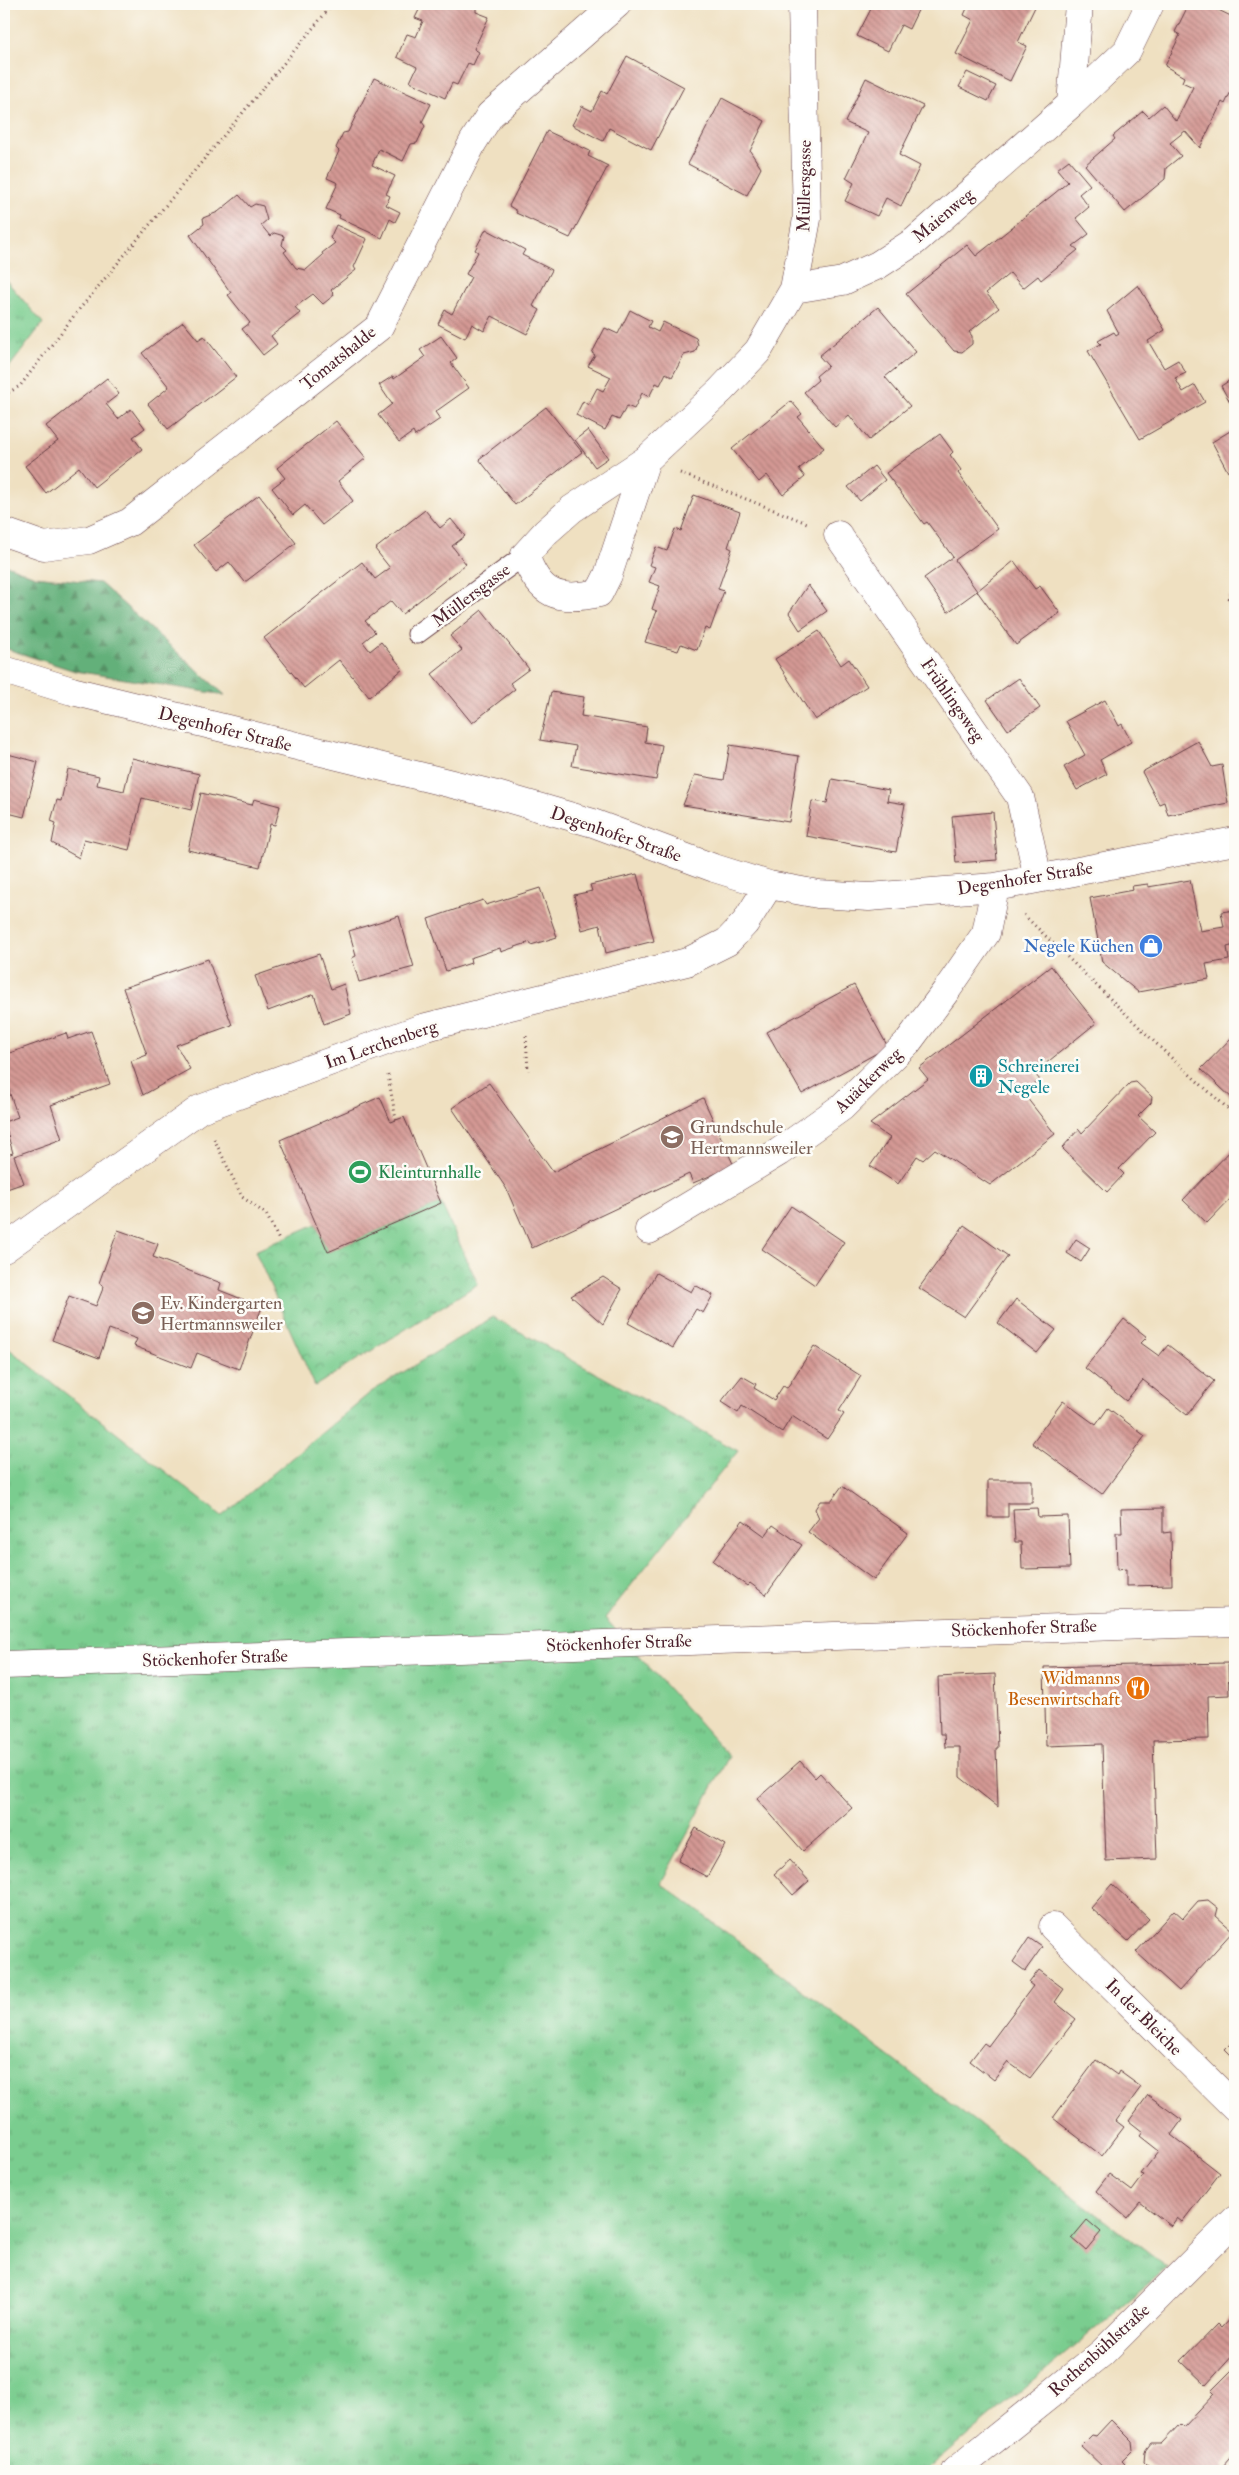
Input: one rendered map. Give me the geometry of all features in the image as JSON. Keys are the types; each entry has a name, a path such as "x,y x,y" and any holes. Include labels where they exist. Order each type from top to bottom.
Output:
{"street":[{"name":"Tomatshalde","path":"4,532 44,546 89,540 130,522 379,327 473,142 490,115 617,4"},
{"name":"Müllersgasse","path":"646,460 608,576 599,593 576,598 550,594 532,576 525,555 546,532 572,509 646,460 721,390 758,350 794,288 807,219 802,4"},
{"path":"1071,104 1079,4"},
{"name":"Maienweg","path":"794,288 843,280 878,265 914,241 1071,104 1127,51 1150,4"},
{"name":"Frühlingsweg","path":"838,535 1020,797 1038,878"},
{"name":"Degenhofer Straße","path":"4,670 72,692 493,794 593,823 714,868 769,885 818,894 869,897 995,886 1235,841"},
{"name":"Im Lerchenberg","path":"4,1249 200,1109 422,1028 687,962 727,942 745,923 769,885"},
{"name":"Auäckerweg","path":"649,1230 779,1152 842,1107 908,1042 986,933 995,886"},
{"name":"Stöckenhofer Straße","path":"4,1665 1235,1622"},
{"name":"In der Bleiche","path":"1053,1927 1235,2107"},
{"name":"Rothenbühlstraße","path":"955,2471 1102,2353 1235,2220"}],"lane":[{"name":"Müllersgasse","path":"418,634 525,555"}],"path":[{"path":"4,395 20,386 73,317 333,4"},
{"path":"646,460 838,535"},
{"path":"995,886 1167,1054 1235,1116"},
{"path":"382,1042 396,1120"},
{"path":"200,1109 242,1197 266,1214 279,1240"}],"green space":[{"path":"4,278 43,323 4,374"},
{"path":"4,564 35,576 100,583 225,695 75,671 4,648"},
{"path":"441,1203 478,1284 315,1386 255,1251 316,1224 328,1252"},
{"path":"493,1317 738,1451 605,1618 729,1756 661,1883 1168,2268 925,2471 4,2471 4,1345 222,1516 371,1392"}],"building":[{"path":"422,4 471,4 476,6 476,12 489,17 474,49 479,52 473,65 468,63 457,85 452,83 445,98 410,82 417,67 397,57 407,34 416,37 423,21 415,18"},
{"path":"869,4 921,4 909,29 901,25 888,51 857,36 871,9 867,8"},
{"path":"969,4 1029,4 1035,7 1018,42 1027,46 1010,81 956,54 973,20 964,15"},
{"path":"1189,4 1214,4 1212,7 1235,18 1235,70 1233,75 1235,76 1235,83 1225,104 1222,102 1200,148 1185,131 1170,143 1181,156 1166,168 1165,179 1125,212 1085,165 1115,139 1113,136 1143,111 1149,117 1163,105 1176,121 1193,87 1182,82 1184,77 1165,66 1180,35 1175,32"},
{"path":"627,56 684,87 651,150 609,128 603,141 572,125 582,106 592,111 602,91 607,94"},
{"path":"967,72 996,86 988,101 959,87"},
{"path":"374,78 431,104 422,122 425,126 417,143 411,144 403,161 379,149 372,165 395,176 386,194 390,196 386,205 400,212 395,222 390,219 382,238 339,218 340,215 326,209 338,183 327,178 339,151 336,148 343,133 348,132"},
{"path":"866,78 923,106 899,155 920,166 901,206 886,198 877,216 845,201 854,183 846,178 868,133 845,122"},
{"path":"722,98 765,121 750,151 761,168 747,195 688,164"},
{"path":"547,131 590,151 588,156 608,166 570,238 516,213 517,211 509,206"},
{"path":"1069,160 1090,185 1079,194 1089,207 1076,218 1089,234 1073,246 1078,250 1041,280 1038,276 1023,288 1010,273 986,293 999,308 969,332 972,336 972,344 962,352 954,351 906,294 967,245 976,256 1055,193 1068,182 1057,169"},
{"path":"239,195 250,207 255,204 263,206 267,220 261,225 270,236 274,233 284,236 282,245 287,250 284,252 296,268 306,270 323,255 322,253 335,243 330,238 336,225 367,239 354,267 356,270 331,290 334,295 323,304 313,294 295,307 300,313 271,336 277,344 263,355 242,329 250,323 228,295 231,293 190,235 204,224 203,218 218,212"},
{"path":"486,229 525,250 522,255 552,270 533,306 540,310 527,334 492,316 484,331 472,324 465,338 438,324 445,310 452,314 471,277 466,274 478,252 475,250"},
{"path":"1138,285 1165,330 1148,341 1164,368 1178,360 1186,373 1175,378 1183,392 1195,385 1205,402 1140,439 1088,351 1101,344 1098,341 1114,332 1116,335 1119,333 1107,311"},
{"path":"878,307 916,352 885,377 910,406 869,440 849,415 835,427 804,392 818,380 816,376 828,366 819,356"},
{"path":"630,310 651,321 648,327 658,332 663,322 696,338 698,345 695,352 684,355 672,377 666,373 660,385 656,383 649,397 642,393 634,409 627,406 619,420 612,417 605,430 576,415 583,401 588,405 597,388 603,391 611,377 588,366 595,355 592,353 605,328 618,334"},
{"path":"183,322 198,340 204,336 236,377 168,429 148,404 169,387 142,353"},
{"path":"441,336 457,358 451,363 469,388 435,412 440,419 415,436 413,432 399,442 378,415 392,404 379,385 393,376 394,379 425,357 420,350"},
{"path":"1235,377 1235,411 1221,386"},
{"path":"107,378 119,394 106,404 118,419 131,409 145,428 133,437 142,449 94,487 79,467 46,493 25,466 58,441 46,426"},
{"path":"791,401 802,414 798,417 824,448 799,469 805,477 783,495 767,475 759,482 732,449"},
{"path":"546,407 582,452 515,505 479,459"},
{"path":"336,421 366,458 338,481 353,501 322,525 305,505 293,515 272,488 285,478 277,468"},
{"path":"1235,428 1235,468 1228,472 1212,442"},
{"path":"588,430 608,458 595,467 575,440"},
{"path":"940,434 953,452 950,455 961,470 958,473 998,529 955,560 977,591 948,612 924,578 953,557 927,522 924,524 886,473"},
{"path":"874,466 885,480 860,501 848,487"},
{"path":"259,495 296,543 245,582 229,562 216,572 194,545"},
{"path":"694,495 740,512 728,547 732,549 718,589 724,591 710,630 705,628 697,650 681,644 678,651 645,642 657,611 652,609 660,586 649,582 655,567 649,565 656,547 667,551 675,529 681,531"},
{"path":"425,510 440,528 451,519 465,536 452,546 466,564 402,614 391,601 365,621 375,632 363,642 370,651 381,642 403,669 369,697 339,660 304,688 264,638 362,562 375,579 390,568 375,549"},
{"path":"1014,561 1035,589 1040,586 1060,613 1016,645 977,591"},
{"path":"808,585 827,611 800,630 789,613"},
{"path":"1235,594 1235,611 1228,598"},
{"path":"482,610 529,669 510,683 515,689 472,723 432,674 462,650 450,636"},
{"path":"819,631 841,665 849,659 867,686 815,720 775,659"},
{"path":"1019,678 1040,708 1008,730 987,700"},
{"path":"551,692 584,697 581,716 647,727 645,742 662,745 656,780 572,766 576,746 540,740"},
{"path":"1105,700 1119,726 1122,724 1131,742 1100,760 1107,774 1077,790 1064,767 1085,755 1066,721"},
{"path":"1198,741 1212,767 1222,765 1228,803 1168,815 1164,802 1159,804 1142,772"},
{"path":"730,745 799,756 789,822 683,805 695,775 724,780"},
{"path":"4,753 38,762 24,817 4,812"},
{"path":"132,758 199,774 191,810 142,798 129,850 84,839 79,858 52,843 56,823 51,821 57,800 61,801 68,769 99,776 97,785 124,791"},
{"path":"832,779 889,790 887,801 905,804 896,852 806,836 812,801 827,803"},
{"path":"201,793 252,805 254,799 280,806 275,825 270,824 260,867 188,850"},
{"path":"993,812 997,860 956,863 952,816"},
{"path":"637,874 654,941 606,953 600,925 582,930 574,895 592,891 590,885"},
{"name":"Negele Küchen","path":"1190,880 1200,931 1224,927 1221,912 1235,910 1235,945 1227,947 1229,960 1206,964 1209,979 1138,992 1102,962 1090,898 1133,890 1132,886 1148,884 1148,887"},
{"path":"540,888 557,937 531,945 530,942 501,952 500,948 470,958 471,963 446,971 428,919 483,900 486,905"},
{"path":"399,916 414,967 359,982 352,958 356,956 349,931"},
{"path":"319,954 331,989 344,984 351,1014 324,1024 314,994 268,1011 255,976"},
{"path":"208,959 232,1025 176,1045 190,1069 143,1095 131,1061 147,1055 123,988"},
{"name":"Schreinerei Negele","path":"1051,966 1096,1023 1034,1073 1040,1080 1023,1093 1055,1134 990,1185 935,1149 923,1160 917,1156 898,1184 870,1166 890,1138 870,1124 928,1079 919,1068"},
{"path":"854,985 888,1047 802,1094 767,1032"},
{"path":"91,1031 110,1084 51,1105 62,1139 14,1156 24,1183 4,1190 4,1156 13,1153 4,1122 18,1117 4,1077 4,1055 66,1033 68,1039"},
{"path":"1235,1034 1235,1101 1201,1069"},
{"path":"1136,1082 1152,1097 1151,1103 1138,1116 1155,1132 1119,1169 1124,1174 1107,1192 1062,1148 1079,1129 1082,1133 1130,1083"},
{"name":"Grundschule Hertmannsweiler","path":"489,1083 553,1172 703,1098 734,1166 693,1183 689,1174 532,1248 506,1188 452,1108"},
{"name":"Kleinturnhalle","path":"380,1097 391,1122 404,1117 441,1203 328,1252 280,1140"},
{"path":"1235,1146 1235,1194 1207,1223 1183,1200"},
{"path":"791,1206 844,1242 815,1285 762,1249"},
{"path":"964,1225 1008,1256 964,1317 919,1288"},
{"path":"118,1230 158,1244 153,1257 221,1283 219,1290 262,1307 239,1369 197,1353 191,1368 134,1346 137,1339 109,1329 99,1358 52,1340 69,1296 96,1306 104,1286 99,1283"},
{"path":"1076,1239 1090,1248 1081,1262 1067,1253"},
{"path":"656,1273 691,1292 695,1285 713,1295 703,1313 696,1309 673,1348 628,1323"},
{"path":"603,1277 622,1289 603,1324 571,1296"},
{"path":"1016,1299 1056,1330 1037,1353 998,1323"},
{"path":"1124,1319 1147,1337 1141,1343 1159,1356 1168,1345 1214,1381 1187,1415 1143,1380 1126,1401 1085,1368"},
{"path":"814,1346 861,1376 839,1411 844,1414 827,1439 792,1416 782,1432 742,1406 738,1413 721,1402 742,1376 756,1384 754,1388 774,1400 783,1386 787,1388"},
{"path":"1063,1401 1096,1425 1108,1408 1145,1436 1102,1494 1032,1443"},
{"path":"988,1480 1032,1480 1032,1503 1008,1503 1008,1517 988,1517"},
{"path":"842,1486 908,1533 874,1580 808,1532 819,1518 815,1509 820,1501 831,1501"},
{"path":"1037,1508 1038,1517 1068,1516 1070,1568 1022,1569 1021,1542 1015,1542 1013,1509"},
{"path":"1163,1508 1163,1533 1171,1532 1172,1585 1126,1586 1126,1569 1117,1570 1116,1533 1122,1533 1121,1509"},
{"path":"743,1520 765,1536 773,1525 802,1545 766,1595 750,1583 747,1586 713,1561"},
{"path":"1228,1663 1229,1695 1208,1696 1209,1739 1153,1740 1157,1859 1106,1861 1102,1744 1046,1746 1044,1667"},
{"path":"995,1674 998,1807 960,1777 960,1747 945,1747 944,1734 940,1734 938,1677"},
{"path":"800,1761 815,1778 820,1773 852,1808 803,1851 757,1799"},
{"path":"696,1828 725,1845 707,1877 678,1861"},
{"path":"790,1860 809,1881 793,1895 774,1874"},
{"path":"1112,1884 1149,1919 1128,1941 1091,1908"},
{"path":"1208,1900 1218,1908 1216,1916 1233,1931 1179,1991 1136,1952 1174,1910 1183,1918 1198,1901"},
{"path":"1029,1938 1042,1947 1025,1971 1013,1962"},
{"path":"1039,1970 1064,1989 1055,2002 1076,2019 1030,2078 1008,2062 994,2080 970,2061 984,2043 988,2046 1033,1986 1029,1983"},
{"path":"1235,2039 1235,2059 1225,2049"},
{"path":"1096,2060 1117,2075 1119,2071 1141,2087 1116,2121 1124,2127 1102,2156 1053,2118"},
{"path":"1148,2095 1182,2120 1171,2135 1220,2173 1182,2222 1177,2218 1171,2226 1140,2202 1127,2218 1096,2191 1109,2174 1132,2191 1144,2175 1141,2174 1159,2151 1140,2136 1143,2132 1129,2121"},
{"path":"1087,2220 1101,2232 1086,2250 1072,2238"},
{"path":"1235,2313 1235,2353 1206,2385 1181,2361 1217,2324 1221,2328"},
{"path":"1232,2370 1235,2373 1235,2452 1223,2466 1224,2468 1221,2471 1164,2471 1151,2468 1144,2461 1145,2452 1151,2444 1161,2444 1180,2424 1183,2427 1214,2394 1211,2391"},
{"path":"1111,2420 1132,2441 1133,2450 1122,2461 1125,2464 1119,2471 1107,2471 1081,2446 1092,2435 1096,2436"}],"place":[{"name":"Negele Küchen","path":"1151,946"},
{"name":"Schreinerei Negele","path":"981,1076"},
{"name":"Grundschule Hertmannsweiler","path":"672,1137"},
{"name":"Kleinturnhalle","path":"360,1172"},
{"name":"Ev. Kindergarten Hertmannsweiler","path":"143,1313"},
{"name":"Widmanns Besenwirtschaft","path":"1138,1688"}]}
